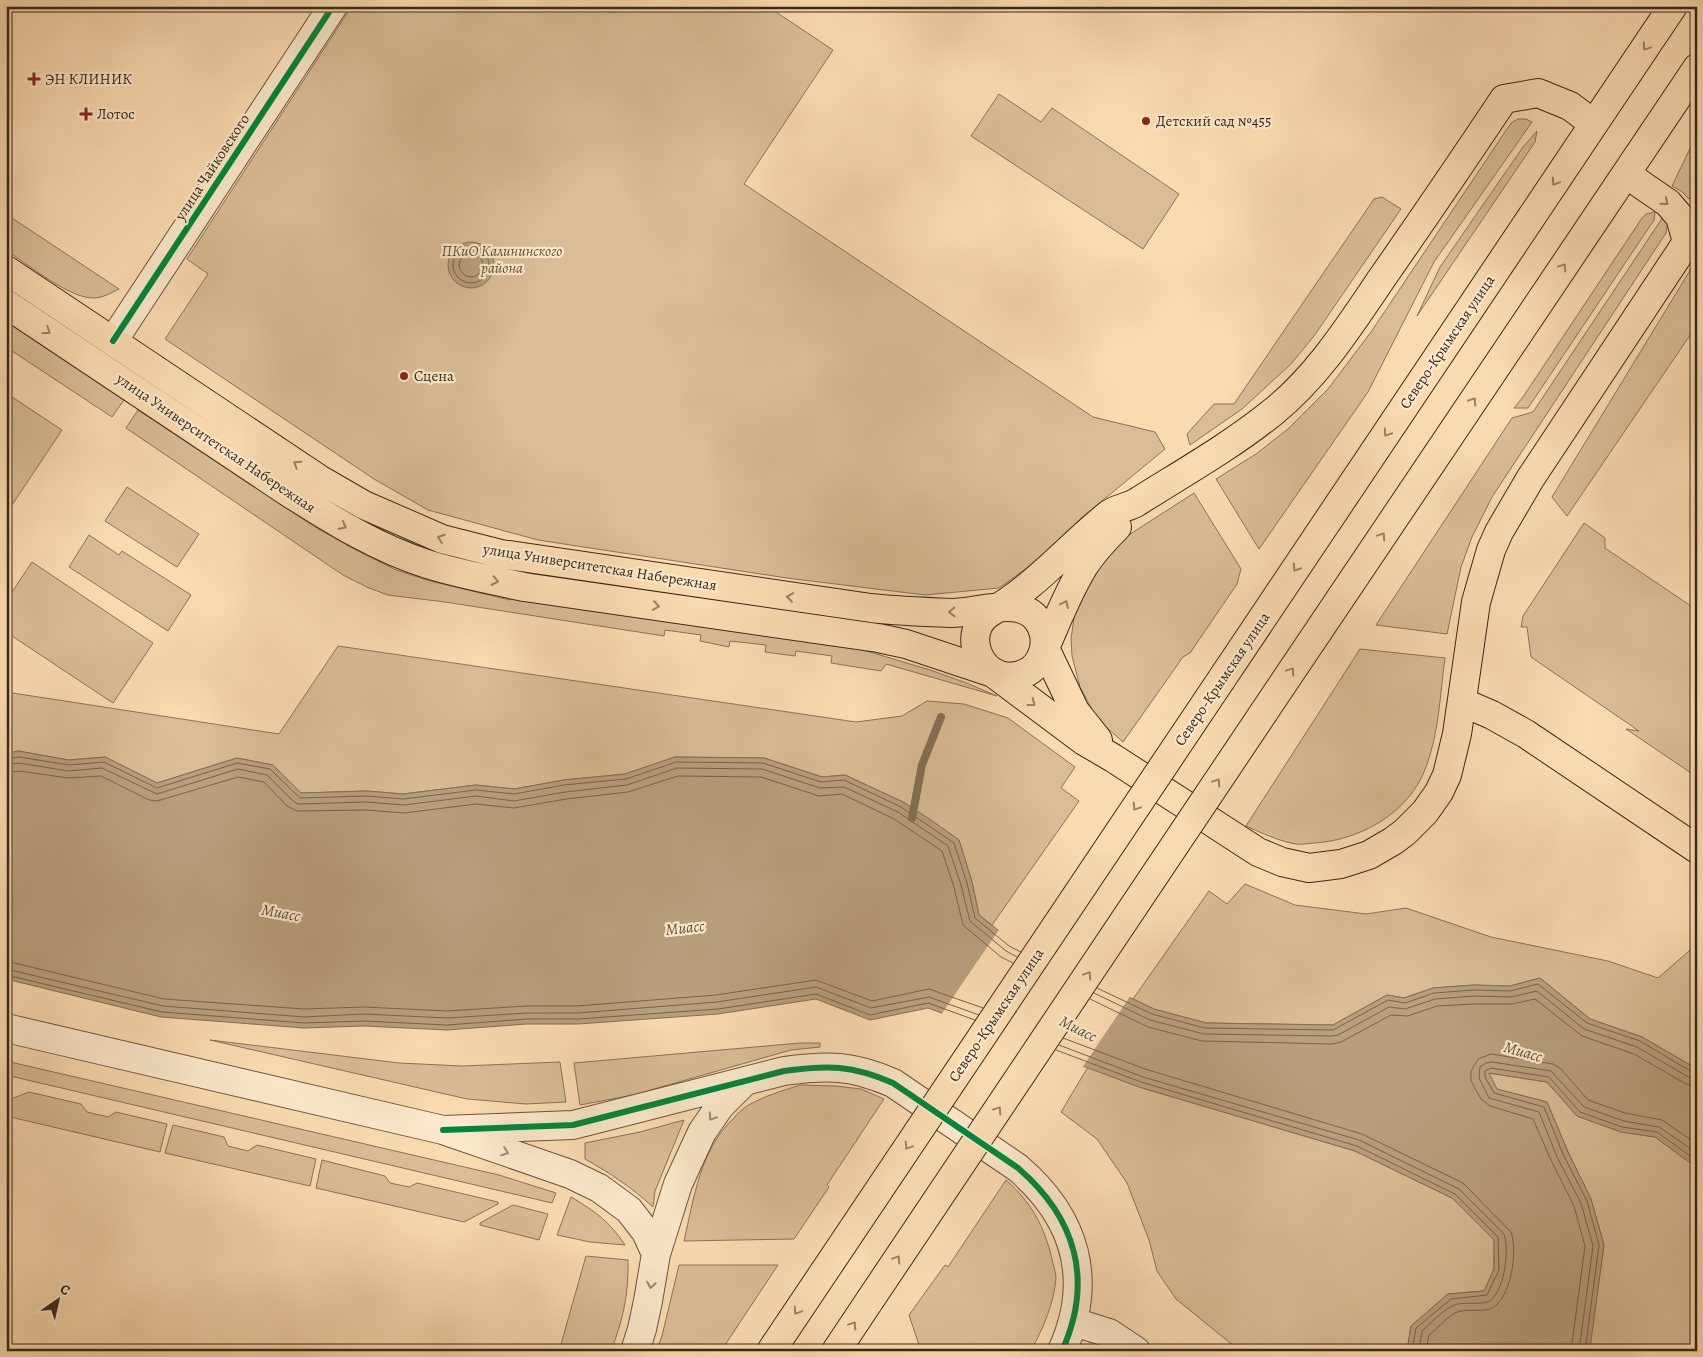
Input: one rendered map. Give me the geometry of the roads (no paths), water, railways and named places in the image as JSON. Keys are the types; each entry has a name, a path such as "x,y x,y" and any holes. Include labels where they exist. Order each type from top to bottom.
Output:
{"main road":[{"name":"Северо-Крымская улица","path":"771,1351 1673,6"},
{"path":"836,1351 1697,68"},
{"path":"1594,124 1570,106 1538,92 1504,99 1344,333 1313,372 1274,412 1132,505 1111,512 1027,589 988,614 979,624 974,638 976,652 982,664 1084,741 1258,852 1282,862 1309,868 1341,864 1369,855 1392,841 1416,822 1433,802 1447,775 1452,759 1462,702 1476,602 1486,566 1499,532 1530,479 1692,233 1668,203 1626,174"},
{"name":"улица Университетская Набережная","path":"6,270 320,479 364,505 442,539 501,554 556,563 902,612 956,613 1000,607"},
{"name":"улица Университетская Набережная","path":"6,304 333,521 383,547 426,564 466,575 524,587 878,638 906,644 993,673"},
{"path":"993,673 1015,677 1025,674 1038,663 1084,566 1097,548 1119,525 1132,505"},
{"path":"1000,607 1012,606 1024,609 1034,615 1041,625 1045,636 1045,648 1075,711 1113,758"},
{"path":"1462,702 1492,715 1526,734 1697,849"}],"street":[{"name":"улица Чайковского","path":"113,341 333,6"},
{"path":"6,1028 443,1130 570,1174 599,1188 629,1210 646,1232 656,1254"},
{"path":"443,1130 573,1125 784,1071 818,1066 846,1068 871,1073 893,1082 1018,1168 1048,1197 1067,1231 1076,1261 1078,1295 1074,1322 1062,1351"},
{"path":"635,1351 642,1330 656,1254 678,1184 702,1132 720,1106 745,1081"},
{"path":"1074,1322 1109,1332 1136,1351"}],"water":[{"path":"466,242 476,242 490,252 494,265 490,278 484,284 476,288 466,288 452,278 448,270 448,260 458,246"},
{"name":"Миасс","path":"18,751 69,760 105,757 157,783 237,758 273,765 301,793 367,791 403,794 476,785 514,789 564,780 625,774 675,757 764,758 822,777 845,775 903,802 959,840 972,882 979,915 1013,942 1154,1009 1206,1023 1333,1025 1387,995 1404,998 1433,988 1474,985 1510,986 1540,978 1590,1019 1642,1037 1697,1069 1697,1168 1655,1137 1621,1132 1577,1116 1547,1082 1489,1073 1497,1089 1547,1102 1568,1152 1591,1199 1604,1245 1590,1348 1589,1351 1407,1351 1411,1326 1448,1294 1484,1291 1494,1269 1494,1240 1452,1198 1355,1151 1139,1087 928,1008 870,1020 816,999 718,1014 578,1024 527,1024 447,1030 364,1026 304,1028 161,1017 6,979 6,754"}],"waterway":[{"path":"912,818 922,765 941,717"}],"place":[{"name":"ЭН КЛИНИК","path":"34,79"},
{"name":"Лотос","path":"86,114"},
{"name":"Детский сад №455","path":"1146,121"},
{"name":"Сцена","path":"404,376"}],"park label":[{"name":"ПКиО Калининского района","path":"502,260"}]}
